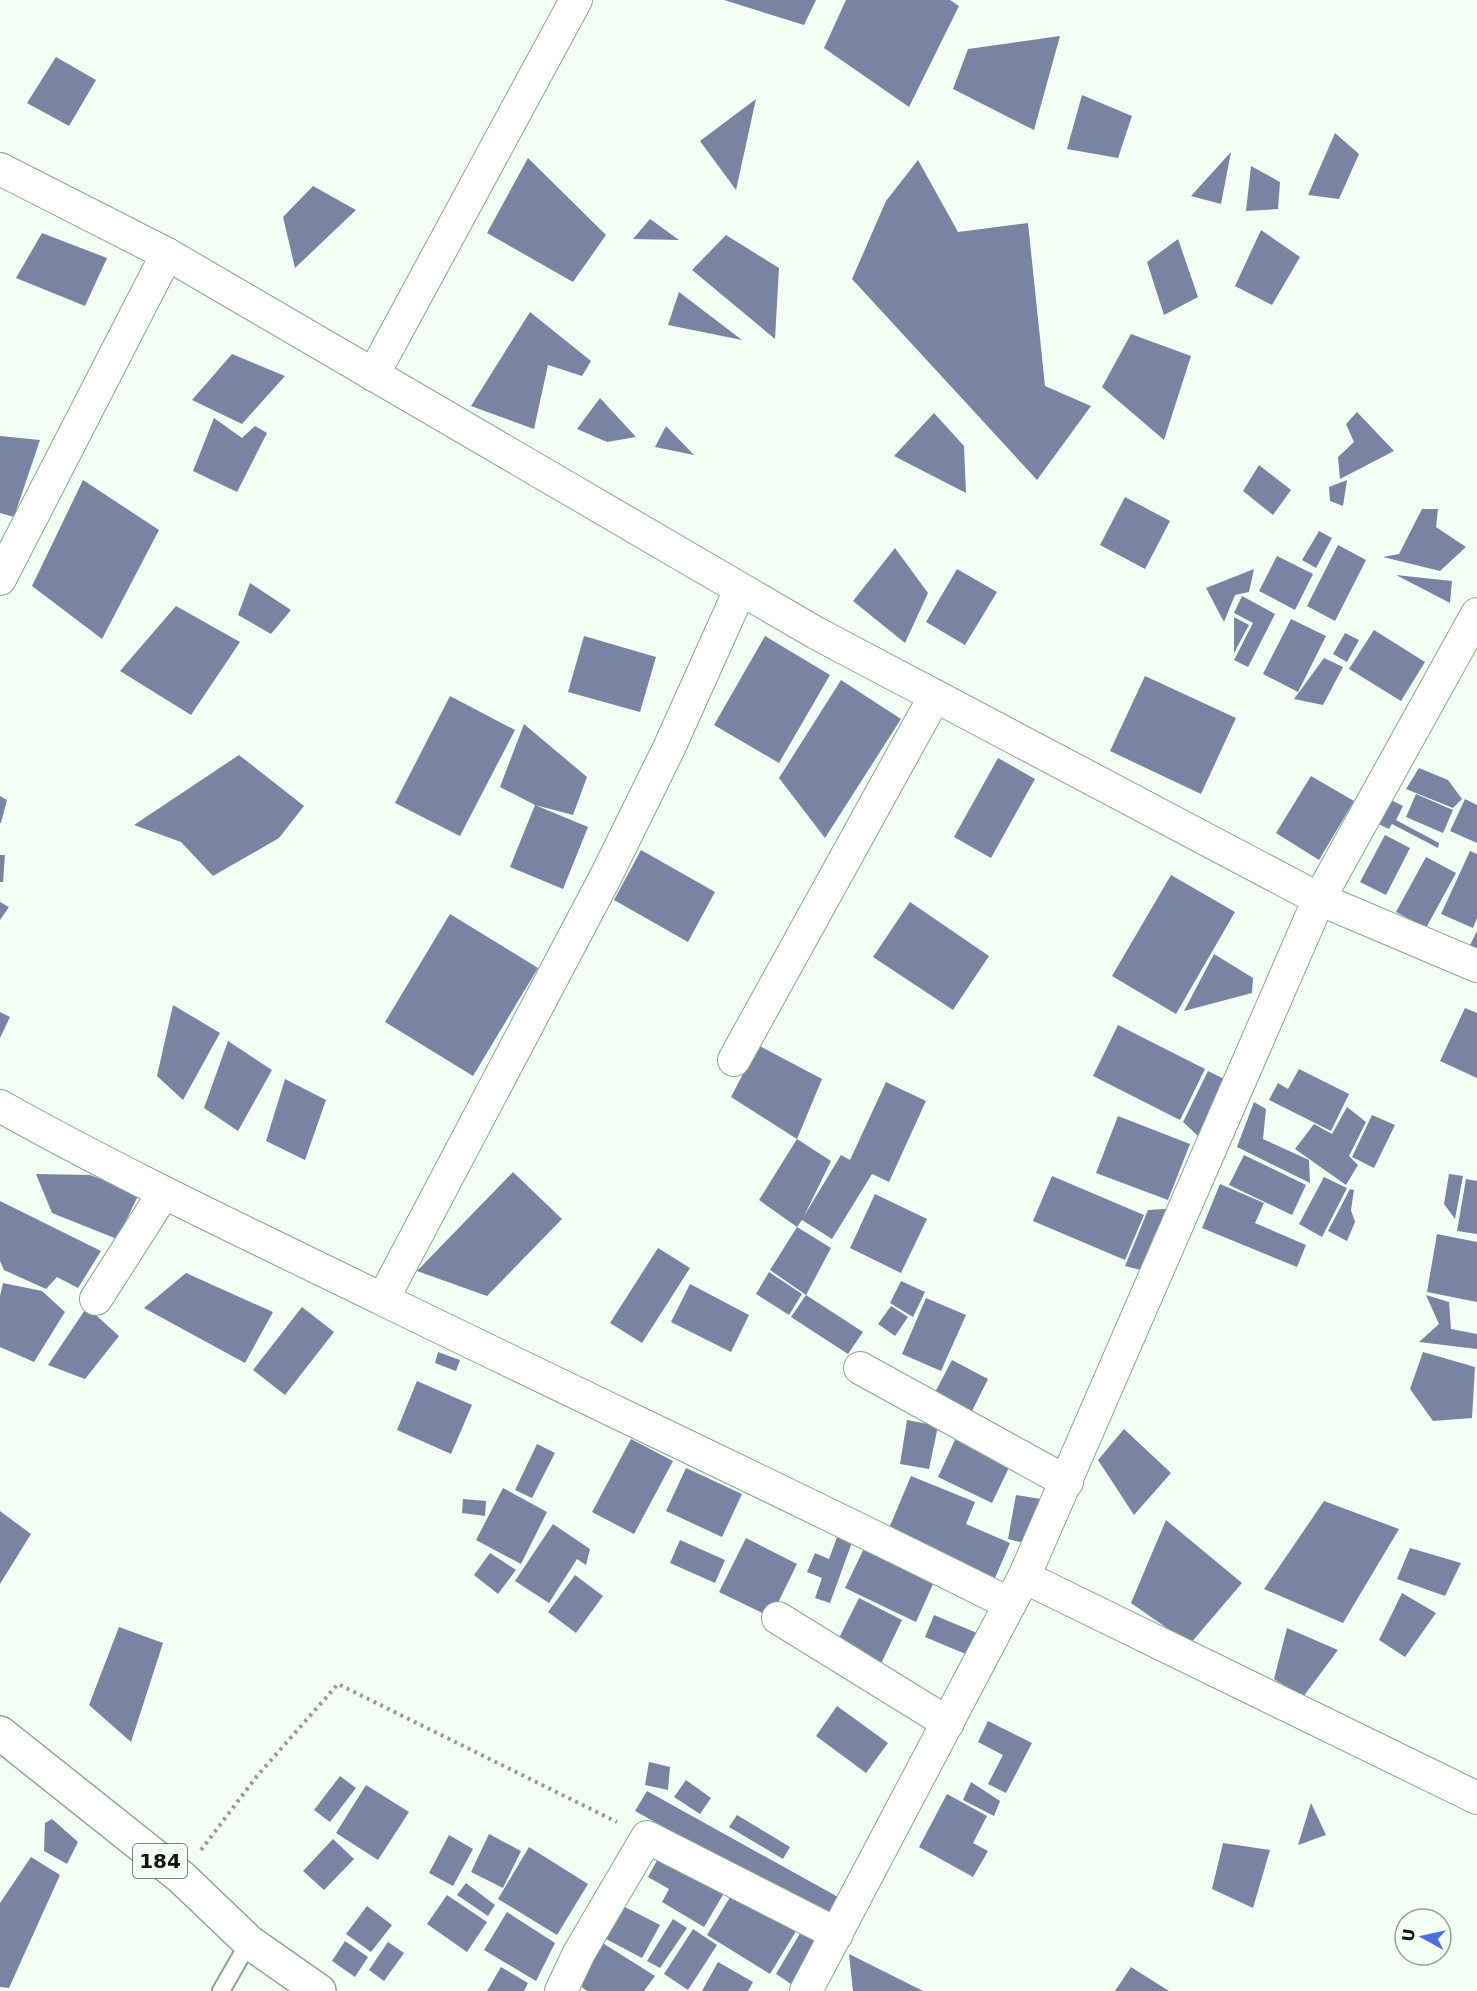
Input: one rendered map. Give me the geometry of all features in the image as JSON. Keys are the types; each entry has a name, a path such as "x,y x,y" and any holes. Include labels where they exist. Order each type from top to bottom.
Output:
{"main road":[{"name":"184","path":"0,1733 181,1877 249,1942 319,1991"}],"street":[{"path":"374,375 576,0"},
{"path":"0,169 167,254 740,590 935,696 1319,899 1477,966"},
{"path":"0,579 167,254"},
{"path":"382,1299 605,878 669,747 740,590"},
{"path":"806,1991 1024,1577 1319,899 1477,614"},
{"path":"734,1060 935,696"},
{"path":"0,1107 163,1194 562,1387 794,1496 1010,1604"},
{"path":"96,1299 163,1194"},
{"path":"860,1368 1067,1482"},
{"path":"1024,1577 1477,1798"},
{"path":"778,1618 948,1723"},
{"path":"561,1991 579,1953 647,1837 837,1934"}],"lane":[{"path":"221,1991 249,1942"}],"path":[{"path":"181,1877 257,1776 338,1684 647,1837"}],"building":[{"path":"724,0 816,0 804,25"},
{"path":"846,0 950,0 959,6 909,107 824,48"},
{"path":"1060,36 1034,130 953,89 968,49"},
{"path":"56,57 96,80 69,126 27,103"},
{"path":"1082,95 1132,116 1118,158 1067,149"},
{"path":"756,99 736,190 700,141"},
{"path":"1335,133 1359,154 1339,199 1308,195"},
{"path":"1231,152 1221,204 1191,196"},
{"path":"528,158 606,235 573,282 487,233"},
{"path":"918,160 958,232 1028,223 1045,386 1091,406 1037,480 852,279 886,201"},
{"path":"1251,166 1280,182 1278,209 1246,211"},
{"path":"313,186 356,210 295,268 283,217"},
{"path":"650,219 679,240 633,239"},
{"path":"1261,230 1300,257 1272,305 1235,286"},
{"path":"42,233 107,258 85,306 16,278"},
{"path":"726,235 779,268 775,339 692,270"},
{"path":"1178,239 1198,297 1164,315 1147,262"},
{"path":"679,292 742,340 668,325"},
{"path":"530,312 591,361 582,376 548,365 534,429 471,406"},
{"path":"1131,334 1191,356 1164,440 1102,387"},
{"path":"232,354 285,376 242,424 192,400"},
{"path":"600,398 636,437 607,442 577,429"},
{"path":"1357,412 1394,451 1340,479 1338,457 1354,442 1346,424"},
{"path":"934,413 964,446 966,493 894,456"},
{"path":"214,418 242,438 255,426 267,433 237,492 193,471"},
{"path":"666,426 694,455 655,447"},
{"path":"0,436 40,440 14,517 0,513"},
{"path":"1259,465 1291,490 1273,515 1243,491"},
{"path":"83,480 159,530 102,639 32,586"},
{"path":"1347,480 1343,506 1330,501 1329,487"},
{"path":"1125,497 1170,521 1145,569 1100,545"},
{"path":"1422,509 1438,509 1436,527 1466,547 1440,571 1383,557 1399,554"},
{"path":"1319,531 1332,538 1316,568 1302,560"},
{"path":"1338,545 1366,560 1335,621 1307,606"},
{"path":"895,548 928,593 905,643 853,601"},
{"path":"1277,556 1313,574 1295,610 1259,591"},
{"path":"957,569 997,592 965,645 926,622"},
{"path":"1254,569 1249,592 1235,595 1224,622 1206,588"},
{"path":"1396,575 1452,581 1450,603"},
{"path":"250,583 291,610 271,634 238,615"},
{"path":"1242,596 1275,614 1248,667 1234,660 1253,623 1234,613"},
{"path":"176,606 240,642 191,715 120,671"},
{"path":"1234,617 1249,625 1234,653"},
{"path":"1291,619 1326,636 1298,692 1263,674"},
{"path":"1374,630 1425,662 1401,701 1349,669"},
{"path":"1345,633 1359,640 1347,662 1333,654"},
{"path":"584,636 656,657 640,712 568,692"},
{"path":"765,636 830,675 779,763 714,725"},
{"path":"1324,658 1343,667 1323,705 1294,699"},
{"path":"1145,676 1236,718 1201,794 1110,751"},
{"path":"841,680 901,719 825,838 779,778"},
{"path":"450,696 515,730 460,836 395,803"},
{"path":"524,724 587,777 573,815 535,805 500,787"},
{"path":"239,755 304,806 279,838 213,876 181,842 134,825"},
{"path":"998,758 1035,779 991,858 954,837"},
{"path":"1419,768 1448,780 1462,799 1453,808 1406,789"},
{"path":"1311,776 1354,801 1319,860 1276,833"},
{"path":"1416,794 1453,810 1443,833 1406,817"},
{"path":"0,796 7,800 1,823 0,823"},
{"path":"1389,799 1403,806 1396,820 1439,843 1438,848 1392,824 1389,829 1376,823"},
{"path":"1465,799 1477,805 1477,843 1450,831"},
{"path":"535,805 588,827 563,889 510,867"},
{"path":"1385,835 1410,848 1386,895 1360,882"},
{"path":"641,850 715,892 688,942 614,900"},
{"path":"1470,851 1477,854 1477,918 1473,928 1441,914"},
{"path":"0,855 5,855 3,882 0,882"},
{"path":"1426,857 1456,873 1426,928 1396,912"},
{"path":"1171,875 1235,912 1176,1014 1112,976"},
{"path":"0,902 9,907 0,920"},
{"path":"910,902 989,956 953,1010 873,957"},
{"path":"450,914 538,968 473,1076 385,1022"},
{"path":"1477,931 1477,949 1470,945"},
{"path":"1214,954 1253,978 1252,993 1184,1011"},
{"path":"173,1005 220,1033 183,1100 157,1076"},
{"path":"1465,1008 1477,1013 1477,1078 1440,1061"},
{"path":"0,1012 10,1017 0,1038"},
{"path":"1118,1025 1205,1069 1180,1120 1093,1076"},
{"path":"228,1041 272,1070 238,1131 204,1108"},
{"path":"758,1045 822,1079 797,1139 731,1097"},
{"path":"1299,1069 1349,1094 1331,1131 1269,1100 1278,1083 1288,1089"},
{"path":"1208,1071 1230,1082 1200,1138 1183,1122"},
{"path":"285,1079 326,1100 305,1160 266,1141"},
{"path":"886,1082 926,1101 889,1182 872,1174 832,1239 802,1220 797,1227 759,1200 797,1139 831,1161 804,1216 841,1155 850,1160"},
{"path":"1254,1102 1266,1109 1263,1139 1309,1160 1310,1183 1237,1147"},
{"path":"1347,1107 1366,1122 1349,1156 1358,1165 1346,1185 1295,1149 1314,1124 1332,1134"},
{"path":"1372,1115 1395,1125 1374,1168 1352,1157"},
{"path":"1118,1116 1190,1144 1168,1200 1096,1173"},
{"path":"1244,1155 1306,1185 1292,1215 1229,1185"},
{"path":"513,1172 562,1219 487,1296 417,1271"},
{"path":"36,1174 90,1175 139,1194 117,1239 52,1213"},
{"path":"1449,1174 1463,1176 1455,1219 1444,1204"},
{"path":"1052,1176 1144,1215 1125,1260 1033,1221"},
{"path":"1324,1177 1347,1188 1322,1237 1299,1224"},
{"path":"1466,1179 1477,1181 1477,1234 1457,1231"},
{"path":"1220,1184 1264,1203 1255,1223 1306,1245 1297,1267 1202,1228"},
{"path":"1350,1189 1354,1190 1351,1210 1355,1222 1347,1241 1328,1231"},
{"path":"875,1194 927,1219 901,1273 850,1248"},
{"path":"0,1201 101,1251 78,1288 57,1277 46,1289 4,1270 0,1261"},
{"path":"1180,1208 1168,1235 1154,1236 1141,1270 1125,1266 1148,1210"},
{"path":"797,1227 831,1248 806,1295 770,1270"},
{"path":"1437,1234 1477,1242 1477,1302 1427,1292"},
{"path":"658,1248 690,1268 642,1343 610,1323"},
{"path":"769,1272 802,1294 789,1315 756,1294"},
{"path":"186,1273 273,1312 245,1363 144,1308"},
{"path":"901,1281 925,1292 913,1317 890,1303"},
{"path":"3,1283 42,1291 65,1312 34,1362 0,1347 0,1296"},
{"path":"690,1284 749,1315 731,1352 671,1322"},
{"path":"806,1295 863,1332 848,1354 791,1317"},
{"path":"1426,1295 1449,1302 1451,1329 1477,1334 1477,1349 1419,1342 1439,1324"},
{"path":"926,1298 966,1315 941,1371 902,1354"},
{"path":"891,1306 908,1317 895,1336 878,1324"},
{"path":"87,1307 119,1336 85,1379 48,1365"},
{"path":"302,1307 334,1332 285,1395 253,1370"},
{"path":"438,1352 460,1360 456,1371 435,1363"},
{"path":"1423,1352 1475,1367 1472,1418 1433,1421 1410,1389"},
{"path":"952,1360 988,1379 969,1417 932,1398"},
{"path":"417,1381 472,1405 451,1454 397,1430"},
{"path":"907,1420 938,1426 929,1469 900,1464"},
{"path":"1124,1429 1171,1473 1134,1515 1098,1460"},
{"path":"959,1431 1014,1457 992,1503 938,1477"},
{"path":"631,1439 673,1461 634,1534 592,1512"},
{"path":"537,1444 555,1453 532,1498 515,1490"},
{"path":"686,1468 742,1494 722,1537 666,1511"},
{"path":"911,1476 975,1502 966,1524 1010,1543 995,1578 887,1533"},
{"path":"503,1488 547,1512 521,1564 476,1540"},
{"path":"1016,1495 1041,1499 1032,1545 1008,1539"},
{"path":"463,1499 486,1501 485,1516 462,1513"},
{"path":"1324,1501 1399,1529 1343,1623 1264,1589"},
{"path":"0,1511 31,1534 0,1584"},
{"path":"1166,1520 1242,1583 1190,1644 1131,1603"},
{"path":"553,1524 590,1549 586,1565 577,1559 549,1603 515,1581"},
{"path":"840,1529 855,1534 830,1603 815,1598 822,1578 807,1572 815,1553 829,1559"},
{"path":"746,1538 797,1564 771,1617 719,1592"},
{"path":"680,1540 725,1560 715,1583 670,1563"},
{"path":"868,1540 938,1573 916,1622 845,1588"},
{"path":"1410,1548 1461,1563 1445,1596 1397,1579"},
{"path":"490,1553 516,1570 498,1594 474,1575"},
{"path":"575,1575 603,1596 576,1633 548,1612"},
{"path":"1402,1593 1436,1613 1405,1657 1379,1640"},
{"path":"859,1598 902,1620 878,1670 834,1648"},
{"path":"934,1615 977,1633 968,1655 925,1637"},
{"path":"119,1627 163,1643 131,1742 89,1705"},
{"path":"1287,1628 1338,1650 1303,1697 1274,1679"},
{"path":"837,1706 888,1743 866,1773 816,1736"},
{"path":"988,1721 1032,1743 1006,1793 988,1784 1003,1755 978,1742"},
{"path":"649,1762 670,1767 668,1790 645,1785"},
{"path":"340,1776 356,1788 330,1822 314,1810"},
{"path":"686,1780 711,1798 700,1814 674,1797"},
{"path":"971,1782 1000,1801 994,1816 963,1800"},
{"path":"366,1785 409,1812 378,1860 336,1833"},
{"path":"647,1791 838,1897 827,1917 635,1811"},
{"path":"947,1794 987,1816 973,1843 988,1851 973,1877 919,1847"},
{"path":"1311,1803 1326,1835 1298,1845"},
{"path":"737,1815 790,1847 783,1859 729,1827"},
{"path":"52,1819 78,1842 67,1864 44,1851 45,1823"},
{"path":"489,1834 521,1851 503,1888 471,1872"},
{"path":"449,1835 473,1849 453,1886 429,1873"},
{"path":"333,1839 354,1859 324,1890 303,1871"},
{"path":"1223,1843 1270,1850 1253,1908 1212,1889"},
{"path":"529,1847 588,1884 557,1935 498,1899"},
{"path":"660,1855 724,1893 704,1927 662,1902 669,1889 648,1877"},
{"path":"31,1857 60,1875 9,1988 0,1987 0,1903"},
{"path":"466,1883 495,1905 488,1916 457,1895"},
{"path":"735,1889 798,1928 770,1974 707,1935"},
{"path":"447,1895 487,1922 467,1952 427,1924"},
{"path":"367,1906 392,1925 371,1952 346,1934"},
{"path":"623,1906 660,1925 642,1958 606,1939"},
{"path":"507,1912 555,1943 536,1981 484,1950"},
{"path":"673,1919 687,1928 660,1968 647,1961"},
{"path":"805,1925 824,1937 794,1986 776,1974"},
{"path":"693,1929 717,1945 688,1990 664,1974"},
{"path":"345,1941 368,1957 355,1977 332,1961"},
{"path":"388,1942 404,1953 384,1981 369,1970"},
{"path":"601,1942 655,1976 644,1991 587,1991 574,1981"},
{"path":"849,1954 923,1991 853,1991"},
{"path":"718,1962 753,1982 748,1991 702,1991"},
{"path":"501,1967 528,1983 524,1991 487,1991"},
{"path":"1131,1967 1169,1991 1115,1991"}]}
